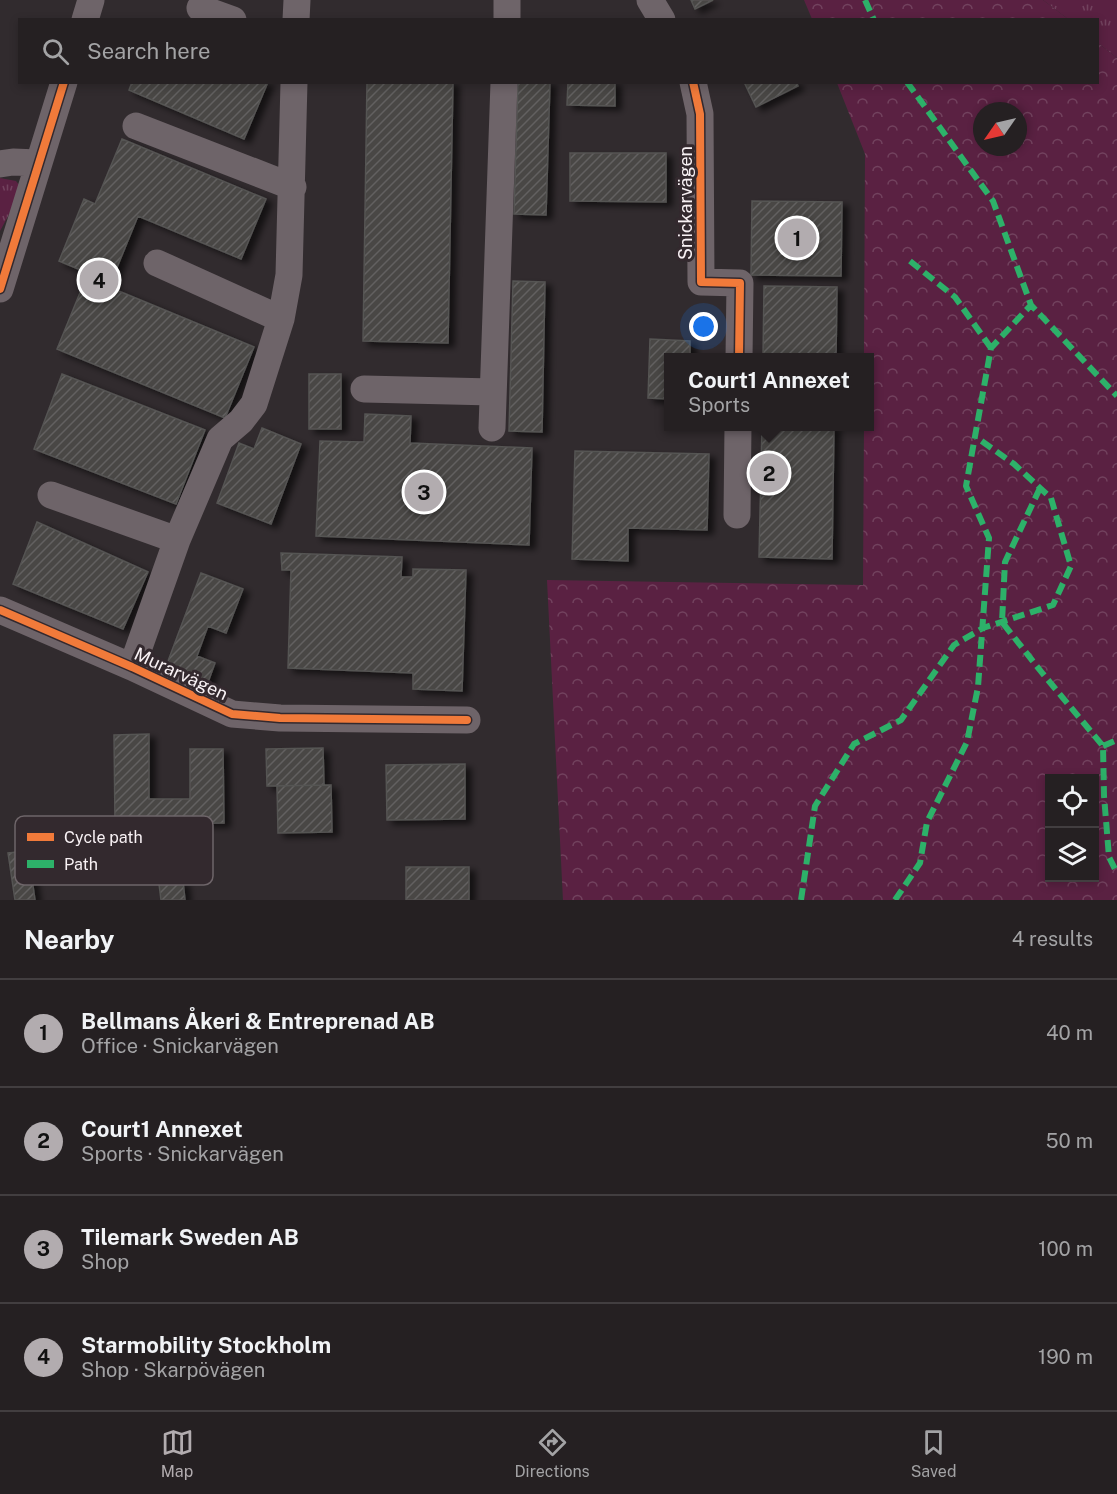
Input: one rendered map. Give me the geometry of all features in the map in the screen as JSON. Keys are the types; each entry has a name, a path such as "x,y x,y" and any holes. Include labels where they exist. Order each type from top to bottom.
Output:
{"street":[{"path":"86,18 91,0"},
{"path":"296,18 297,0"},
{"path":"507,0 507,18"},
{"path":"650,0 661,18"},
{"path":"200,9 228,18"},
{"path":"2,272 63,84"},
{"path":"132,668 177,540 220,439 241,421 254,404 281,319 290,276 294,84"},
{"path":"492,428 504,84"},
{"name":"Snickarvägen","path":"693,84 700,114 701,282 741,283 739,353"},
{"path":"136,126 293,186"},
{"path":"0,164 38,163"},
{"path":"157,264 281,319"},
{"path":"364,388 493,392"},
{"path":"737,515 738,431"},
{"path":"51,495 177,540"},
{"name":"Murarvägen","path":"0,610 232,714 280,718 467,720"}],"green space":[{"path":"804,0 1043,0 1067,18 812,18"},
{"path":"1043,0 1117,0 1117,58 1099,44 1099,18 1067,18"},
{"path":"1099,44 1117,58 1117,900 563,900 547,580 863,585 864,431 874,431 874,353 864,353 865,154 837,84 1099,84"},
{"path":"0,178 16,181 19,185 13,207 0,231"}],"building":[{"path":"691,0 713,0 695,9"},
{"path":"131,84 267,84 244,139 129,90"},
{"path":"367,84 453,84 448,343 363,341"},
{"path":"518,84 550,84 546,215 514,214"},
{"path":"568,84 615,84 615,106 567,105"},
{"path":"745,84 797,84 798,86 756,107"},
{"path":"122,139 266,199 241,259 138,216 109,287 254,347 225,418 57,349 88,273 59,261 84,199 95,204"},
{"path":"570,153 666,153 666,202 570,201"},
{"path":"752,201 842,202 841,276 751,275"},
{"path":"513,281 545,282 542,432 509,431"},
{"path":"764,286 837,287 836,353 763,353"},
{"path":"650,339 690,341 690,353 664,353 664,399 648,398"},
{"path":"62,374 205,430 176,504 34,449"},
{"path":"309,374 341,374 341,429 309,429"},
{"path":"365,414 411,416 410,443 532,448 529,545 316,536 320,441 364,442"},
{"path":"262,428 301,444 271,524 217,503 239,443 254,449"},
{"path":"762,431 834,431 832,559 759,557"},
{"path":"575,451 709,454 707,530 628,528 628,561 572,559"},
{"path":"37,522 148,572 123,629 13,584"},
{"path":"281,553 402,557 401,577 413,577 413,569 466,570 462,691 413,689 413,673 288,668 291,570 282,570"},
{"path":"201,573 243,589 226,633 208,626 197,656 215,663 207,685 165,669"},
{"path":"149,734 149,799 190,799 190,749 223,749 224,823 213,823 213,816 115,816 114,735"},
{"path":"323,748 324,785 267,786 266,749"},
{"path":"465,764 465,819 387,820 386,765"},
{"path":"331,785 332,832 278,833 277,786"},
{"path":"15,852 15,885 33,885 35,900 15,900 8,853"},
{"path":"406,867 469,867 469,900 406,900"},
{"path":"159,885 183,885 185,900 161,900"}],"marked path":[{"path":"865,0 873,18"},
{"path":"908,84 993,201 1031,305 1117,396"},
{"path":"910,261 955,297 991,348"},
{"path":"895,900 920,863 927,822 967,742 978,687 989,538 966,486 991,348 1031,305"},
{"path":"801,900 815,806 854,744 901,720 954,645 983,628 1053,605 1071,566 1051,498 1014,464 976,437"},
{"path":"1040,488 1005,562 1002,622 1103,746 1109,857 1117,873"},
{"path":"1103,746 1117,740"}],"cycle path":[{"path":"0,289 63,84"},
{"path":"693,84 700,114 701,282 740,283 739,353"},
{"path":"0,610 132,667 232,714 280,718 467,720"}],"place":[{"name":"Bellmans Åkeri & Entreprenad AB","path":"797,238"},
{"name":"Starmobility Stockholm","path":"99,280"},
{"name":"Court1 Annexet","path":"769,473"},
{"name":"Tilemark Sweden AB","path":"424,492"}]}
